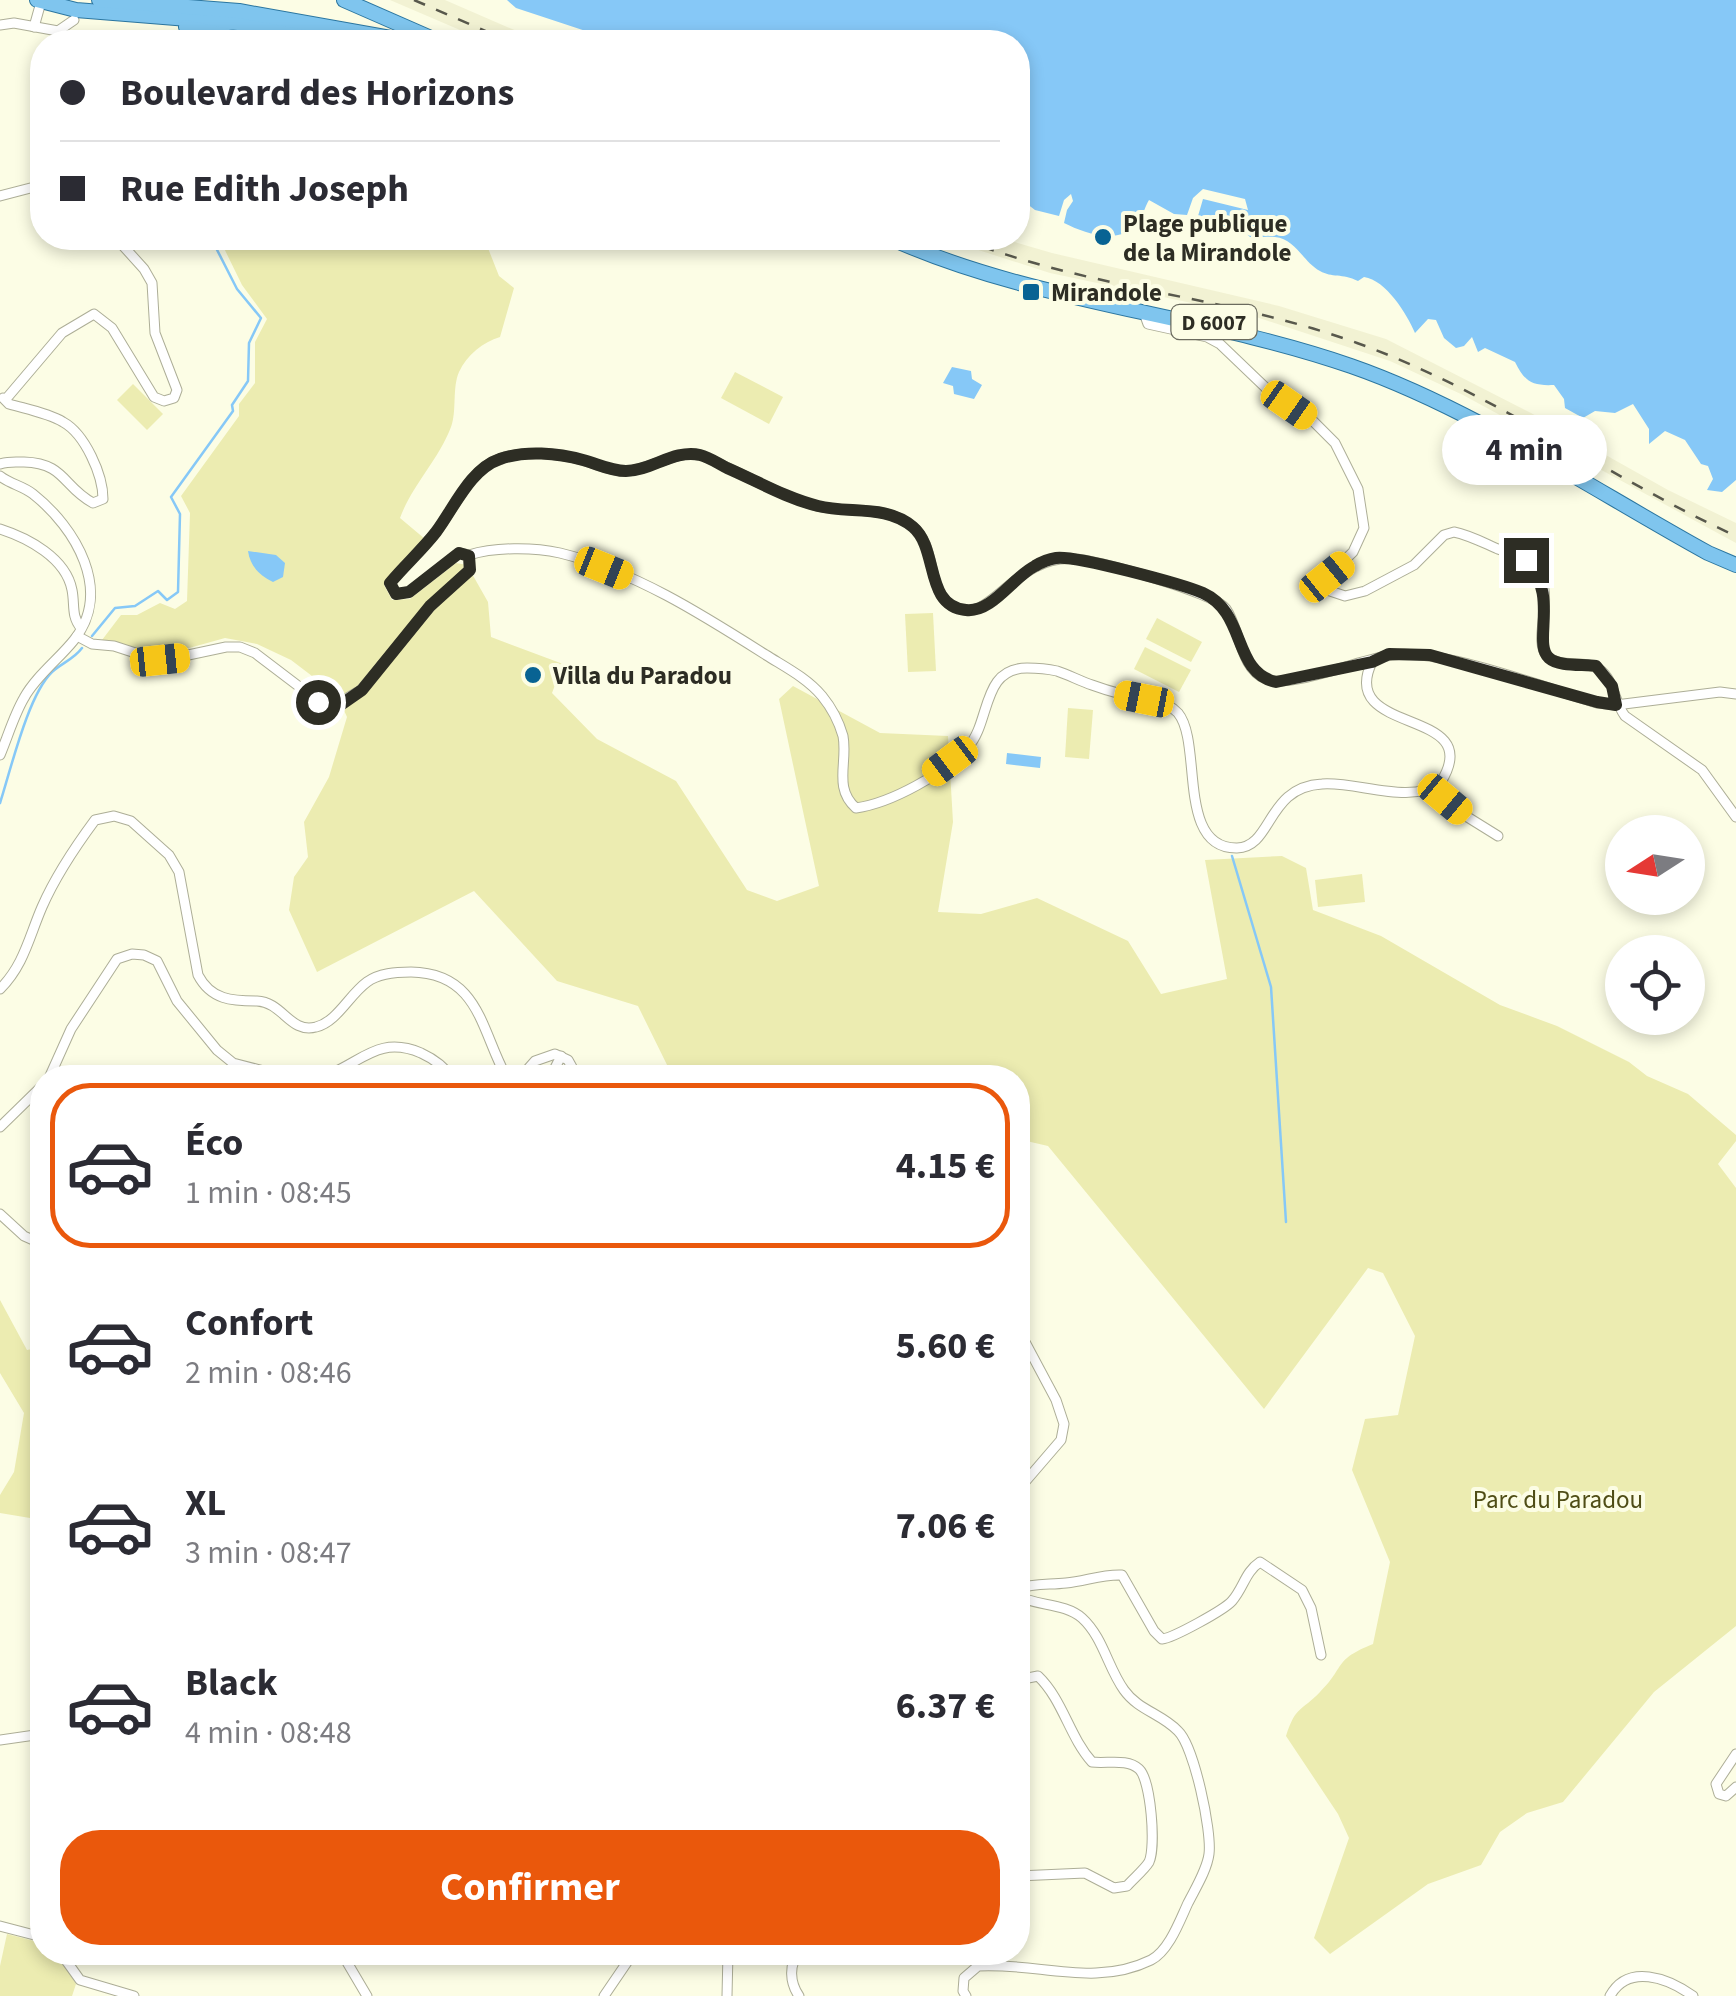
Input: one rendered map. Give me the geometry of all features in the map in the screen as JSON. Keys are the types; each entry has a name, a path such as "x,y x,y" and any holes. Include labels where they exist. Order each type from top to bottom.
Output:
{"main road":[{"path":"344,0 413,30"},
{"path":"39,1 284,30"},
{"path":"100,7 210,30"},
{"path":"100,7 239,11 346,30"},
{"name":"D 6007","path":"921,250 979,272 1269,341 1353,367 1478,425 1708,553 1736,561"},
{"name":"D 6007","path":"939,250 1005,273 1271,336 1355,362 1513,438 1736,561"}],"street":[{"path":"34,28 39,1"},
{"path":"59,30 74,20"},
{"path":"0,25 14,23 50,30"},
{"path":"0,196 30,187"},
{"path":"0,464 40,462 55,467 85,499 93,503 103,499 103,488 76,433 63,422 9,404 3,398 62,333 94,314 112,328 154,396 174,398 177,390 155,333 152,283 127,250"},
{"path":"1144,310 1148,324 1220,344 1267,389 1312,420 1335,444 1358,489 1364,528 1354,552 1327,577 1330,592 1345,596 1366,590 1414,565 1444,535 1462,534 1526,560 1540,574 1545,596 1543,650 1549,658 1560,663 1596,666 1612,686 1616,705 1625,716 1702,770 1736,816"},
{"path":"1372,662 1366,676 1367,690 1377,706 1437,732 1447,745 1447,772 1433,788 1422,792 1328,783 1308,785 1292,791 1262,834 1248,846 1226,846 1215,842 1205,830 1197,809 1184,723 1176,710 1164,703 1124,695 1056,671 1023,668 1006,673 994,685 970,746 929,777 891,798 856,808 842,788 844,740 822,695 708,618 628,578 580,559 541,550 480,552 469,556 459,553 409,592 396,594 390,583 434,535 473,479 498,459 545,454 632,471 680,455 699,455 797,500 824,508 874,511 911,524 923,538 931,558 936,588 946,603 967,611 986,606 1014,579 1036,565 1057,558 1080,559 1202,593 1224,606 1244,653 1264,679 1276,682 1372,662 1389,654 1430,655 1616,705 1720,692 1736,694"},
{"path":"0,476 36,496 79,548 92,588 88,617 25,696 0,755"},
{"path":"0,529 22,536 65,573 72,588 74,619 79,632 92,644 114,646 160,660 226,646 240,647 255,653 318,702 332,707 362,690 430,606 470,570 469,556"},
{"path":"1433,788 1498,836"},
{"path":"0,989 26,956 42,908 68,857 95,820 114,816 130,821 169,855 180,872 198,975 216,995 238,1002 274,1004 293,1025 311,1029 328,1024 348,998 370,979 395,972 422,972 468,994 480,1012 502,1065"},
{"path":"55,1065 71,1029 117,959 132,954 157,961 177,1000 217,1050 241,1065"},
{"path":"349,1065 367,1052 388,1045 411,1049 440,1065"},
{"path":"532,1065 547,1055 561,1056 571,1065"},
{"path":"556,1065 561,1056"},
{"path":"0,1127 30,1098"},
{"path":"0,1214 30,1239"},
{"path":"1030,1351 1064,1424 1061,1440 1030,1476"},
{"path":"1030,1584 1122,1575 1162,1639 1172,1638 1196,1621 1222,1610 1234,1599 1248,1570 1260,1562 1302,1590 1311,1608 1321,1655"},
{"path":"966,1996 964,1978 978,1966 1085,1976 1151,1960 1160,1954 1178,1924 1209,1856 1208,1833 1188,1744 1177,1728 1136,1704 1123,1690 1082,1618 1070,1610 1030,1599"},
{"path":"1030,1678 1038,1676 1051,1688 1080,1750 1092,1762 1128,1762 1146,1778 1153,1842 1149,1862 1127,1886 1114,1888 1085,1873 1030,1875"},
{"path":"0,1740 30,1736"},
{"path":"1736,1754 1716,1784 1720,1794 1726,1796 1736,1787"},
{"path":"0,1926 30,1934"},
{"path":"69,1965 80,1980 134,1996"},
{"path":"349,1965 367,1996"},
{"path":"604,1996 625,1965"},
{"path":"727,1996 728,1965"},
{"path":"793,1965 791,1975 800,1996"},
{"path":"1610,1996 1617,1984 1635,1976 1667,1982 1693,1996"}],"shaded area":[{"path":"390,0 445,0 514,30 460,30"},
{"path":"1030,247 1279,306 1386,339 1736,523 1736,543 1463,395 1390,361 1253,316 1050,273 978,250 1030,250"}],"green space":[{"name":"Parc du Paradou","path":"225,250 489,250 499,276 514,288 500,337 476,350 459,372 451,427 400,518 425,539 384,585 392,600 410,599 456,563 467,565 488,602 491,637 563,664 552,693 597,739 676,781 747,890 777,901 819,886 779,699 793,686 880,733 948,736 953,822 938,912 981,914 1037,898 1128,941 1161,994 1227,979 1205,860 1282,856 1306,868 1313,910 1381,936 1500,1005 1557,1026 1629,1062 1647,1076 1688,1094 1736,1135 1736,1141 1718,1164 1736,1188 1736,1626 1654,1692 1563,1802 1527,1813 1500,1832 1481,1865 1428,1884 1330,1954 1314,1938 1349,1838 1338,1814 1286,1736 1296,1714 1346,1659 1373,1644 1390,1562 1352,1470 1365,1419 1398,1415 1415,1336 1383,1273 1368,1268 1264,1409 1048,1146 1030,1142 1030,1065 667,1065 638,1006 557,981 474,891 317,972 289,910 294,877 308,857 304,822 329,777 347,717 337,695 291,660 257,644 225,638 164,655 102,640 121,615 137,615 160,603 175,609 187,601 190,513 181,496 239,416 239,404 255,383 255,342 267,319 242,285"},
{"path":"735,372 783,397 769,424 721,398"},
{"path":"133,384 163,414 147,430 117,400"},
{"path":"933,613 936,671 908,672 905,614"},
{"path":"1157,618 1202,642 1191,662 1146,639"},
{"path":"1145,647 1191,670 1179,692 1134,669"},
{"path":"1068,708 1093,710 1089,759 1065,757"},
{"path":"1362,874 1365,902 1318,907 1315,880"},
{"path":"0,1300 30,1349 30,1518 0,1513 0,1495 14,1472 24,1413 0,1373"},
{"path":"7,1934 30,1940 30,1965 64,1965 76,1984 72,1996 0,1996 0,1966"}],"water":[{"path":"507,0 1736,0 1736,480 1722,492 1707,490 1713,479 1708,466 1701,464 1685,440 1665,431 1649,444 1649,429 1633,404 1615,413 1595,411 1583,418 1565,408 1554,385 1530,381 1515,362 1485,348 1478,352 1472,337 1456,348 1444,338 1436,320 1428,319 1415,333 1395,299 1372,279 1364,277 1358,281 1324,273 1282,239 1250,237 1242,230 1226,234 1196,223 1203,199 1248,210 1245,199 1203,189 1193,198 1187,215 1174,214 1149,200 1139,222 1113,236 1092,234 1064,223 1073,201 1071,194 1064,200 1059,216 1035,210 1030,206 1030,30 583,30 516,8"},
{"path":"952,367 971,371 972,379 982,385 974,399 954,394 953,386 943,383"},
{"path":"248,551 276,555 285,563 283,577 273,582 264,577 253,566"},
{"path":"1007,753 1041,757 1040,768 1006,764"}],"waterway":[{"path":"92,636 115,608 135,606 158,591 167,600 178,592 180,514 171,497 233,411 232,405 248,381 249,343 261,318 237,289 217,250"},
{"path":"0,803 35,697 52,672 82,648"},
{"path":"1232,856 1271,987 1286,1222"}],"railway":[{"path":"414,0 483,30"},
{"path":"994,250 1057,269 1258,314 1357,343 1455,385 1736,536"}],"place":[{"name":"Plage publique de la Mirandole","path":"1103,237"},
{"name":"Mirandole","path":"1031,292"},
{"name":"Villa du Paradou","path":"533,675"}],"route":[{"path":"318,702 339,706 362,690 430,606 470,570 469,556 459,553 409,592 396,594 390,583 434,535 473,479 498,459 520,455 545,454 632,471 680,455 699,455 797,500 824,508 855,508 894,517 911,524 923,538 936,588 946,603 967,611 986,606 1014,579 1057,558 1080,559 1202,593 1224,606 1257,674 1276,682 1372,662 1389,654 1430,655 1616,705 1612,686 1596,666 1560,663 1543,650 1545,596 1540,574 1526,560"}]}
